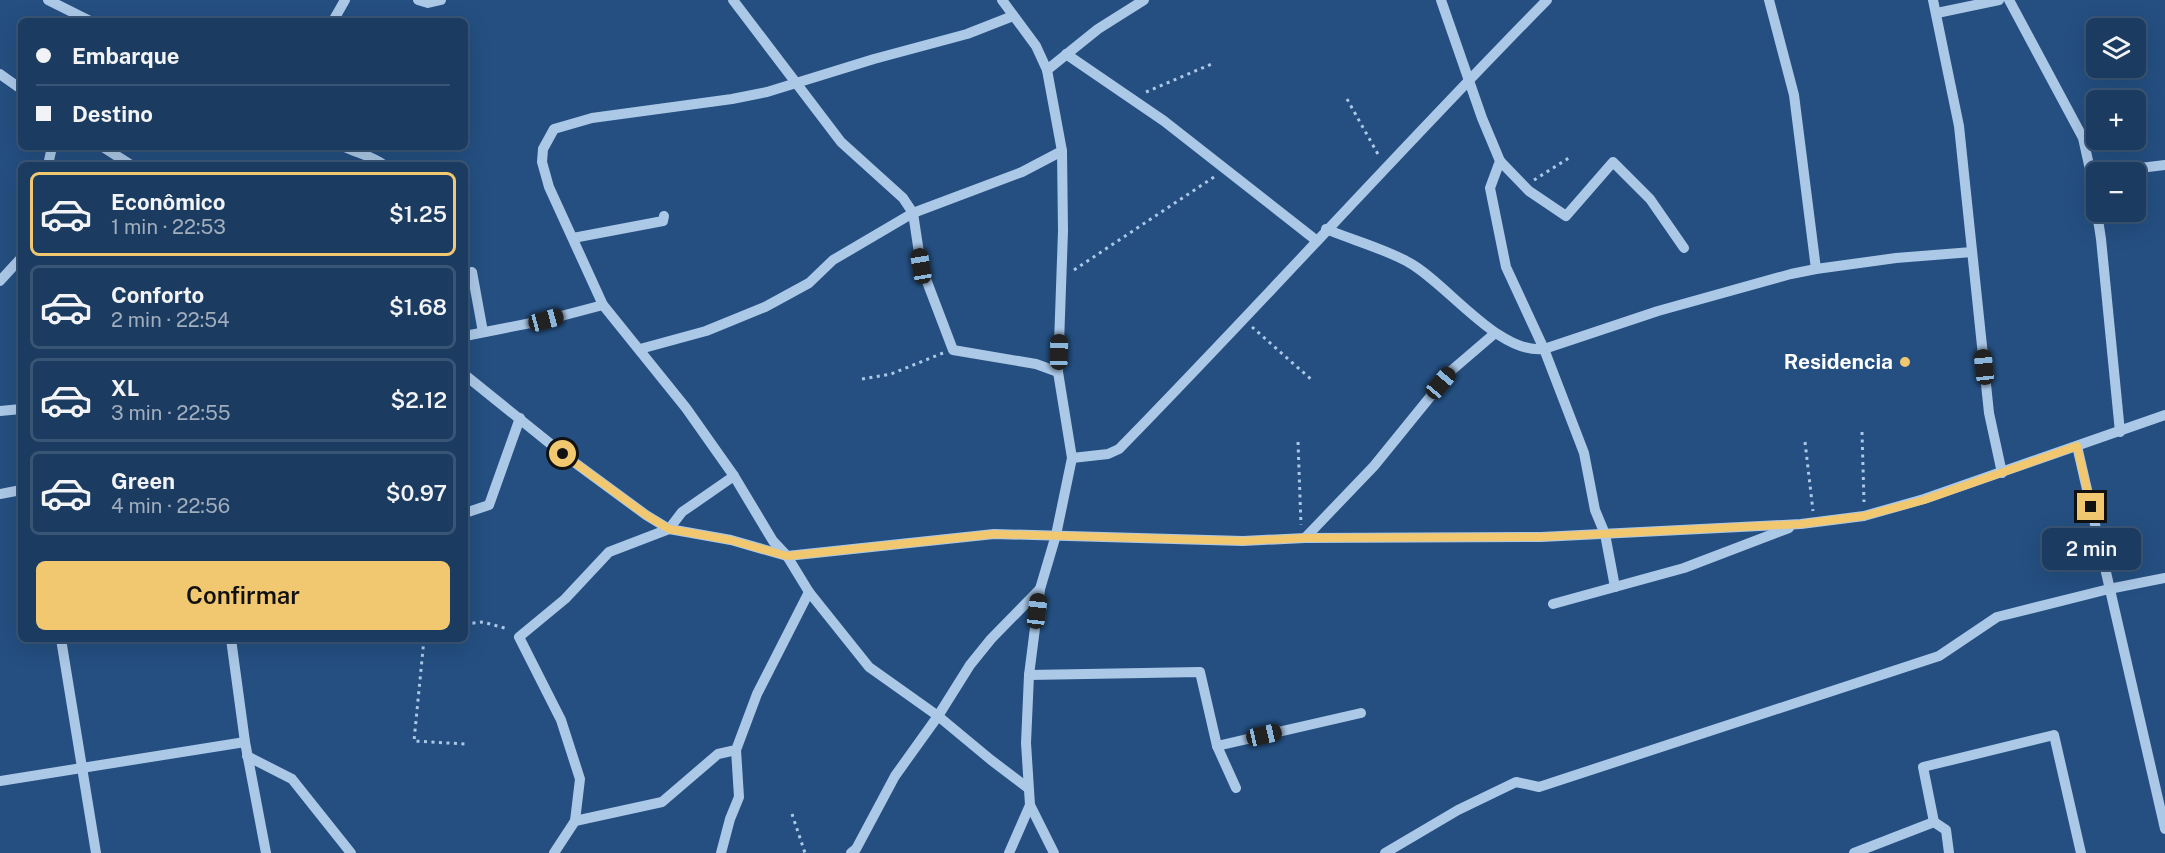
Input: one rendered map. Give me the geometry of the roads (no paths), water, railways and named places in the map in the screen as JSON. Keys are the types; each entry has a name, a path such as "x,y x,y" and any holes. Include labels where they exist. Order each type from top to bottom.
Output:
{"street":[{"path":"48,0 84,18"},
{"path":"335,18 345,0"},
{"path":"424,1 441,0"},
{"path":"733,0 841,142 903,198 913,213 921,266 953,350 1036,364 1058,372"},
{"path":"1002,0 1036,46 1047,70 1062,151 1063,231 1058,372 1072,458 1056,535 1040,589 1029,675 1026,743 1030,805 1054,853"},
{"path":"1047,70 1098,29 1144,0"},
{"path":"1441,0 1468,80 1500,161 1525,186 1566,216 1613,162 1650,199 1684,248"},
{"path":"1072,458 1108,454 1119,449 1245,319 1468,80 1547,0"},
{"path":"1769,0 1794,95 1816,269"},
{"path":"1933,0 1959,126 1989,413 2002,473"},
{"path":"1937,14 1999,0"},
{"path":"2009,0 2084,138 2091,162"},
{"path":"1013,16 967,34 732,99 621,113 592,118 554,129 543,149 542,162 549,187 603,305 686,408 734,476 809,592 869,667 938,716 1028,788"},
{"path":"1066,54 1164,120 1317,241"},
{"path":"0,74 18,87"},
{"path":"108,150 126,162"},
{"path":"351,150 380,162"},
{"path":"640,350 706,332 765,307 809,283 833,260 913,213 1022,172 1062,151"},
{"path":"1500,161 1490,188 1506,267 1544,349 1584,453 1594,510 1605,534 1615,587"},
{"path":"2146,167 2165,165"},
{"path":"573,238 663,222 664,216"},
{"path":"2099,222 2120,432"},
{"path":"1326,230 1408,262 1440,286 1494,334 1534,350 1544,349 1658,311 1816,269 1896,258 1972,252"},
{"path":"0,281 18,261"},
{"path":"472,272 483,332"},
{"path":"468,335 546,320 603,305"},
{"path":"1303,538 1374,466 1452,370 1494,334"},
{"path":"468,377 563,454 646,515 669,529 730,540 787,556 994,534 1243,541 1303,538 1530,537 1801,524 1864,516 1924,500 2165,415"},
{"path":"0,411 18,410"},
{"path":"468,512 489,505 520,418"},
{"path":"2077,446 2165,829"},
{"path":"554,853 575,821 580,779 561,720 519,637 565,599 609,552 669,529 682,512 734,476"},
{"path":"0,494 18,491"},
{"path":"1553,604 1684,568 1801,524"},
{"path":"1392,851 1458,810 1516,782 1539,787 1939,656 1997,617 2109,589 2165,578"},
{"path":"851,853 856,849 895,776 938,716 970,665 991,639 1040,589"},
{"path":"721,853 730,819 739,797 736,750 757,693 809,592"},
{"path":"61,642 96,853"},
{"path":"231,642 245,742 266,853"},
{"path":"1029,675 1200,672 1217,746 1236,788"},
{"path":"1217,746 1361,712"},
{"path":"1949,853 1946,830 1934,822 1923,767 2054,735 2081,853"},
{"path":"0,781 245,742"},
{"path":"575,821 663,802 718,754 736,750"},
{"path":"248,756 292,779 351,853"},
{"path":"1010,853 1030,805"},
{"path":"1854,853 1934,822"}],"place":[{"name":"Residencia","path":"1905,362"}]}
